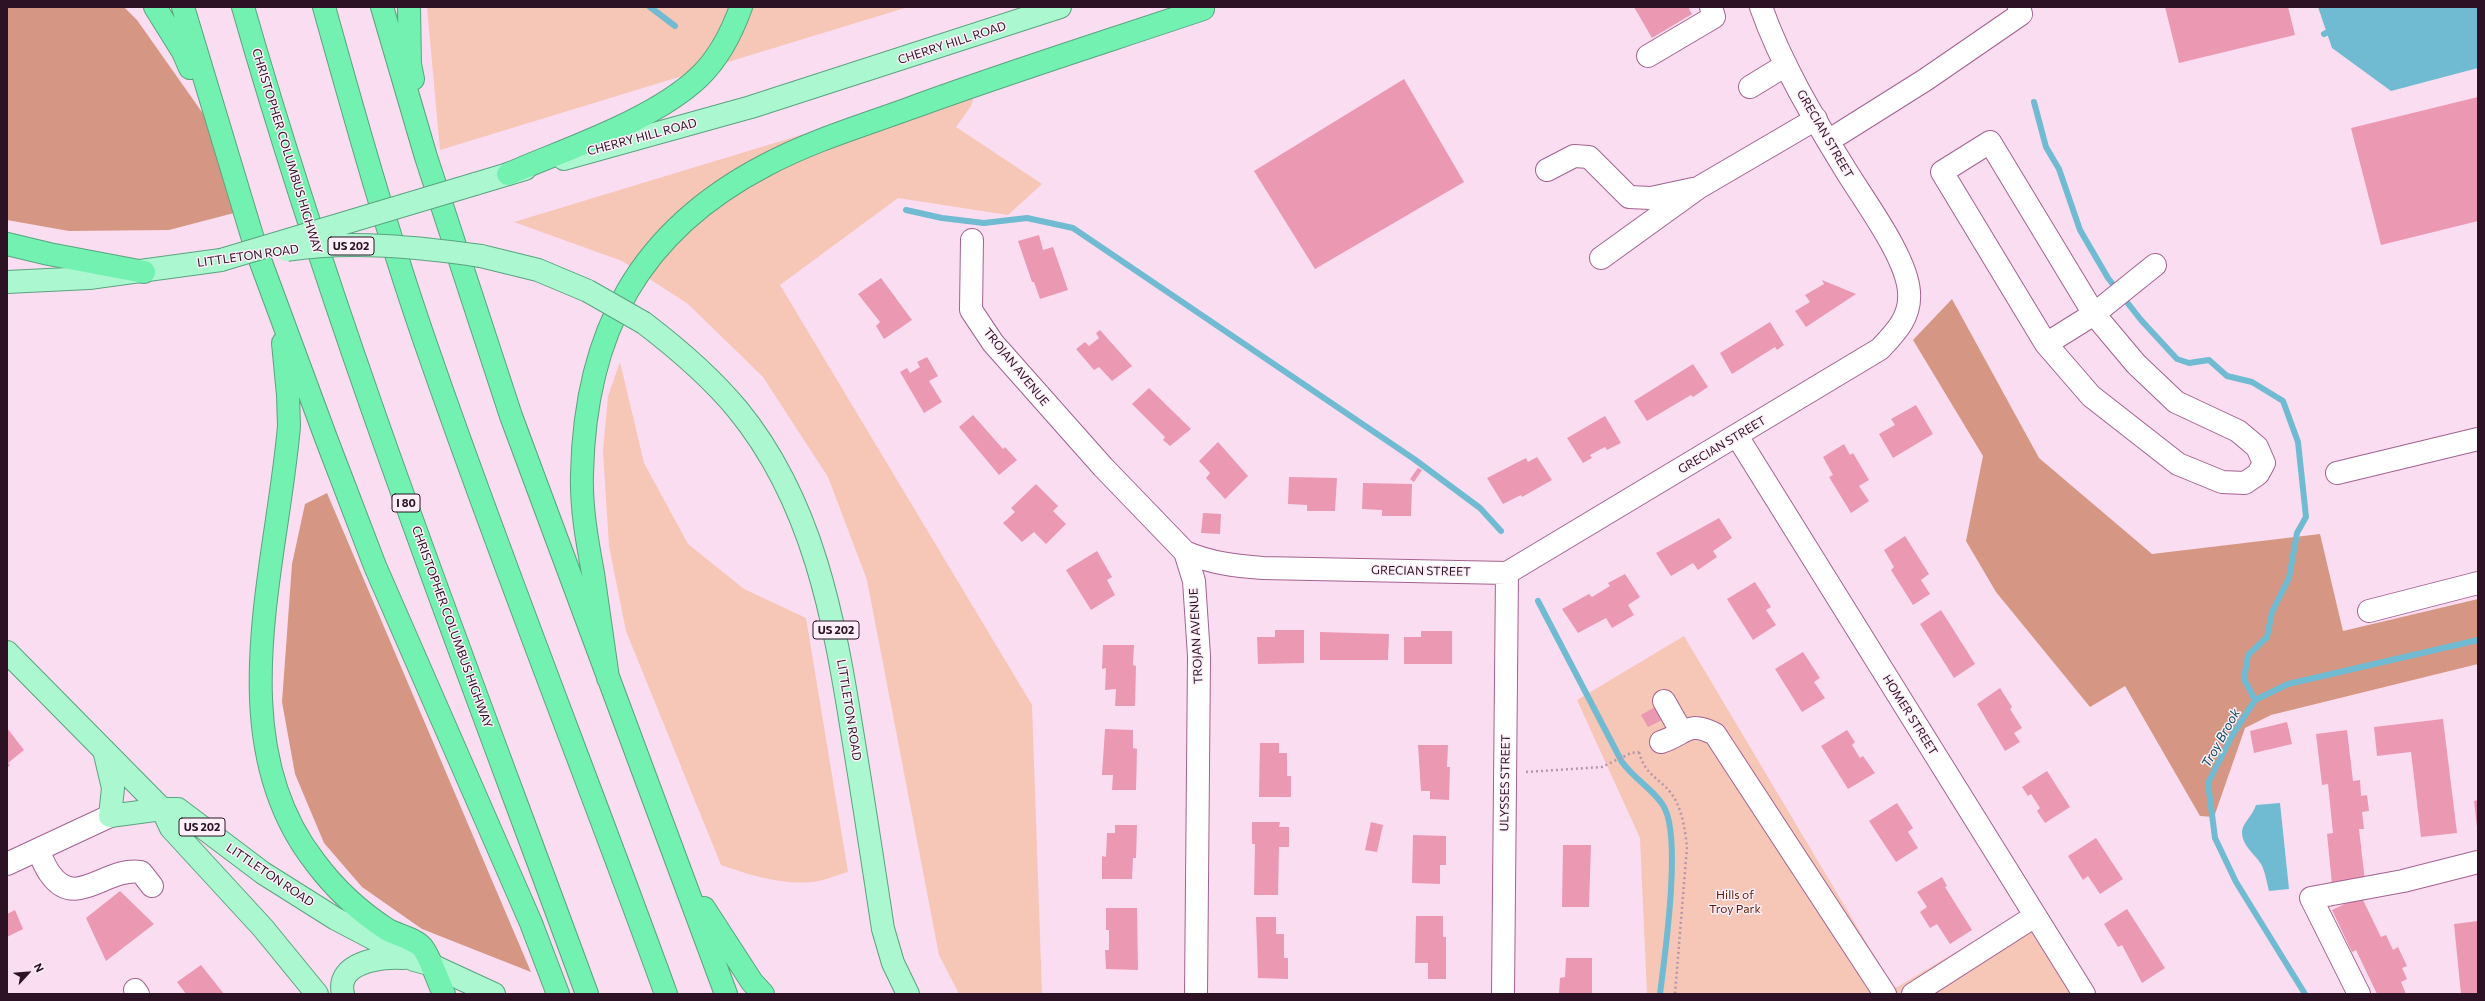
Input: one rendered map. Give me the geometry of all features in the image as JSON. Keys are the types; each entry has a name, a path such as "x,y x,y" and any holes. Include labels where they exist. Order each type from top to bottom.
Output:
{"highway":[{"path":"155,7 184,52 225,150"},
{"path":"183,7 256,249 375,566 531,923 558,994"},
{"name":"CHRISTOPHER COLUMBUS HIGHWAY","path":"243,7 273,112 341,320 587,994"},
{"path":"324,7 370,167 430,356 506,568 666,994"},
{"path":"382,7 426,158 509,409 726,994"},
{"path":"409,7 410,64 426,158"},
{"path":"508,174 646,114 680,93 710,64 724,44 742,7"},
{"path":"608,678 586,529 582,475 584,436 596,364 612,321 630,286 652,253 669,233 695,211 737,182 805,147 985,81 1205,8"},
{"path":"7,244 49,254 144,272"},
{"path":"280,312 288,396 289,426 262,643 260,695 269,763 281,802 292,828 324,873 356,906 388,929 422,947 422,962 444,994"},
{"path":"682,874 752,982 763,994"}],"main road":[{"name":"CHERRY HILL ROAD","path":"221,260 508,174 751,107 1060,7"},
{"name":"LITTLETON ROAD","path":"7,282 89,278 144,272 303,248 356,246 423,248 481,256 538,270 588,291 644,323 702,371 738,411 771,458 795,504 814,551 837,635 883,929 894,963 908,994"},
{"path":"7,291 89,278"},
{"path":"10,656 162,809 171,828 263,928 317,994"},
{"path":"104,750 113,788 110,816"},
{"name":"LITTLETON ROAD","path":"110,816 162,809 178,809 263,872 336,919 422,962 494,994"},
{"path":"343,994 342,989 348,974 362,963 375,958 394,957 422,962"}],"street":[{"path":"1648,56 1714,17 1711,7"},
{"name":"GRECIAN STREET","path":"1185,552 1200,559 1224,564 1263,568 1507,573 1880,349 1900,329 1906,317 1910,291 1903,266 1816,120 1786,65 1761,7"},
{"path":"1828,141 1925,80 2021,14 2019,7"},
{"path":"1750,87 1786,65"},
{"path":"1601,258 1698,188 1816,120"},
{"path":"1990,142 2102,307 2136,364 2176,402 2238,431 2257,447 2264,463 2258,474 2245,483 2222,482 2178,464 2090,396 2046,344 1942,172 1990,142"},
{"path":"1547,170 1574,156 1589,157 1629,197 1651,198 1698,188"},
{"name":"TROJAN AVENUE","path":"972,240 971,310 993,343 1103,467 1185,552 1194,581 1199,656 1196,994"},
{"path":"2046,344 2102,307 2155,265"},
{"name":"HOMER STREET","path":"1737,436 2084,994"},
{"path":"2337,473 2478,439"},
{"name":"ULYSSES STREET","path":"1503,994 1507,573"},
{"path":"2369,611 2478,583"},
{"path":"1664,701 1681,731"},
{"path":"1661,742 1690,727 1703,728 1715,734 1885,994"},
{"path":"7,864 110,816"},
{"path":"38,850 51,875 64,888 77,890 129,870 141,872 152,886"},
{"path":"2359,994 2311,898 2403,881 2478,862"},
{"path":"1913,994 2035,916"}],"path":[{"path":"1639,752 1647,772 1671,794 1685,827 1688,847 1675,994"},
{"path":"1505,774 1602,767 1631,753"}],"green space":[{"path":"427,7 908,7 440,150"},
{"path":"979,81 971,106 956,127 1042,184 1008,215 898,198 780,285 1032,705 1042,994 959,994 939,955 867,580 828,477 763,377 688,304 622,261 514,222"},
{"path":"620,362 644,463 688,544 744,589 806,618 848,872 826,879 800,883 777,881 754,876 721,865 626,631 609,546 603,452 608,396"},
{"name":"Hills of Troy Park","path":"1684,636 1894,989 2031,907 2085,994 1647,994 1640,838 1577,700"}],"shaded area":[{"path":"7,7 124,7 137,20 204,115 234,213 169,230 69,231 7,220"},
{"path":"1952,299 2039,458 2152,554 2320,534 2343,631 2478,599 2478,664 2271,715 2245,728 2214,817 2200,816 2125,686 2090,707 1996,592 1966,541 1983,456 1913,340"},
{"path":"327,493 531,972 422,929 362,887 324,843 295,774 282,702 292,564 305,504"}],"water":[{"path":"2318,7 2478,7 2478,68 2391,91 2332,48"},
{"path":"2280,803 2289,889 2269,891 2262,867 2244,842 2242,829 2256,805"}],"building":[{"path":"1634,7 1688,7 1692,14 1652,38"},
{"path":"2165,7 2288,7 2295,35 2179,63"},
{"path":"1404,79 1464,182 1315,269 1254,171"},
{"path":"2478,97 2478,221 2381,245 2351,128"},
{"path":"1039,235 1043,250 1053,247 1068,290 1040,299 1034,282 1032,282 1018,241"},
{"path":"881,278 912,320 884,339 876,326 880,322 858,294"},
{"path":"1822,280 1856,294 1806,327 1795,311 1810,302 1805,295 1824,284"},
{"path":"1770,322 1784,345 1777,350 1775,347 1732,374 1720,353"},
{"path":"1100,330 1132,366 1112,381 1099,367 1094,370 1076,349 1085,342 1089,346 1099,338 1096,333"},
{"path":"927,357 938,376 929,381 942,402 924,413 900,372 907,368 910,373 920,367 917,362"},
{"path":"1693,364 1708,387 1693,397 1691,395 1647,421 1634,401"},
{"path":"1149,388 1191,429 1170,446 1163,440 1165,437 1132,404"},
{"path":"1916,405 1933,434 1893,458 1879,434 1895,425 1891,419"},
{"path":"973,415 1003,449 1005,447 1017,460 999,475 959,427"},
{"path":"1605,416 1621,443 1607,450 1605,447 1590,455 1592,458 1583,463 1567,438"},
{"path":"1218,442 1248,476 1225,499 1206,478 1210,473 1199,461"},
{"path":"1844,444 1850,455 1853,453 1869,480 1859,486 1869,501 1851,513 1829,477 1833,475 1823,457"},
{"path":"1537,457 1552,480 1522,497 1521,495 1503,504 1487,478 1526,458 1528,462"},
{"path":"1418,468 1422,470 1414,482 1410,479"},
{"path":"1289,477 1337,478 1335,511 1307,511 1307,505 1288,504"},
{"path":"1363,483 1412,484 1411,516 1382,516 1382,510 1362,509"},
{"path":"1036,484 1058,506 1053,511 1066,524 1046,544 1034,532 1022,542 1003,523 1015,512 1011,508"},
{"path":"1203,513 1221,514 1220,534 1201,533"},
{"path":"1719,518 1732,538 1713,551 1717,557 1698,570 1693,563 1671,576 1656,553"},
{"path":"1905,536 1929,574 1921,580 1930,594 1913,605 1891,570 1894,567 1884,550"},
{"path":"1097,551 1112,577 1107,580 1115,595 1091,610 1066,570"},
{"path":"1625,574 1640,597 1628,605 1634,615 1612,628 1606,618 1578,633 1562,609 1589,594 1592,597 1610,586 1608,583"},
{"path":"1755,582 1771,607 1766,610 1776,625 1753,640 1727,599"},
{"path":"1941,610 1975,664 1954,678 1920,624"},
{"path":"1275,630 1304,630 1304,663 1258,664 1257,637 1275,637"},
{"path":"1421,631 1452,631 1452,664 1404,664 1404,637 1421,637"},
{"path":"1320,632 1389,634 1388,660 1320,660"},
{"path":"1103,645 1134,645 1133,665 1136,666 1135,706 1115,706 1116,689 1105,690 1106,668 1102,669"},
{"path":"1803,652 1820,678 1814,682 1825,698 1802,712 1775,669"},
{"path":"2000,688 2012,707 2010,709 2022,728 2014,733 2020,742 2005,751 1977,704"},
{"path":"1655,707 1662,720 1648,727 1641,715"},
{"path":"2443,719 2457,833 2421,837 2411,752 2377,756 2374,727"},
{"path":"2287,722 2292,744 2254,753 2250,731"},
{"path":"7,728 24,750 8,763 10,765 7,768"},
{"path":"1105,729 1133,730 1133,748 1137,749 1136,790 1112,790 1113,775 1102,775"},
{"path":"1847,730 1855,742 1852,745 1860,758 1863,756 1875,773 1848,789 1821,746"},
{"path":"2347,730 2353,781 2360,780 2361,796 2367,795 2369,811 2362,812 2364,829 2359,829 2365,881 2332,884 2327,834 2333,833 2328,784 2322,785 2316,734"},
{"path":"1260,743 1279,743 1279,753 1287,753 1287,776 1291,776 1291,797 1259,797"},
{"path":"1418,745 1448,745 1447,767 1450,767 1449,800 1430,799 1430,791 1421,791"},
{"path":"2047,771 2070,807 2045,823 2037,811 2040,808 2031,794 2028,796 2022,787"},
{"path":"2478,800 2478,827 2477,827 2474,801"},
{"path":"1897,803 1913,828 1908,832 1918,848 1896,862 1869,821"},
{"path":"1252,822 1280,822 1279,827 1289,827 1289,847 1279,847 1278,895 1254,895 1255,844 1252,844"},
{"path":"1371,822 1383,825 1377,852 1365,850"},
{"path":"1115,825 1137,825 1136,858 1133,858 1132,879 1102,879 1102,856 1106,857 1107,833 1115,833"},
{"path":"1413,835 1446,836 1446,865 1440,865 1440,884 1412,883"},
{"path":"2096,838 2123,879 2100,894 2088,876 2083,880 2068,856"},
{"path":"1563,845 1591,845 1589,907 1562,907"},
{"path":"1942,877 1947,886 1945,887 1972,930 1950,944 1937,924 1930,928 1920,912 1927,907 1917,892"},
{"path":"120,891 154,924 106,961 86,918"},
{"path":"2361,896 2381,937 2386,935 2393,950 2398,947 2407,966 2402,968 2407,979 2401,982 2406,994 2377,994 2356,950 2352,952 2332,910"},
{"path":"1106,908 1137,908 1138,970 1106,969 1105,950 1109,950 1109,930 1106,930"},
{"path":"2127,909 2165,968 2142,983 2122,945 2118,947 2104,924"},
{"path":"15,910 23,929 7,937 7,914"},
{"path":"1416,916 1443,916 1443,937 1446,937 1446,979 1428,979 1428,963 1415,963"},
{"path":"1256,917 1276,917 1276,934 1284,934 1284,958 1288,958 1288,979 1258,978"},
{"path":"2478,921 2478,994 2461,994 2454,924"},
{"path":"1566,958 1592,958 1592,994 1559,994 1560,978 1565,977"},
{"path":"201,965 224,994 186,994 177,982"}],"waterway":[{"path":"650,7 675,26"},
{"path":"2324,34 2334,29"},
{"path":"2034,102 2046,147 2059,169 2080,230 2108,278 2141,320 2177,359 2189,363 2209,360 2227,376 2252,382 2283,401 2298,442 2306,517 2297,533 2289,578 2272,612 2267,637 2248,655 2244,679 2255,700"},
{"path":"906,210 942,218 984,223 1027,218 1073,228 1414,459 1480,508 1501,531"},
{"path":"1538,601 1622,762 1662,803 1670,825 1672,871 1668,927 1660,994"},
{"name":"Troy Brook","path":"2305,994 2236,882 2215,838 2208,783 2233,734 2255,700 2288,684 2478,640"}]}
